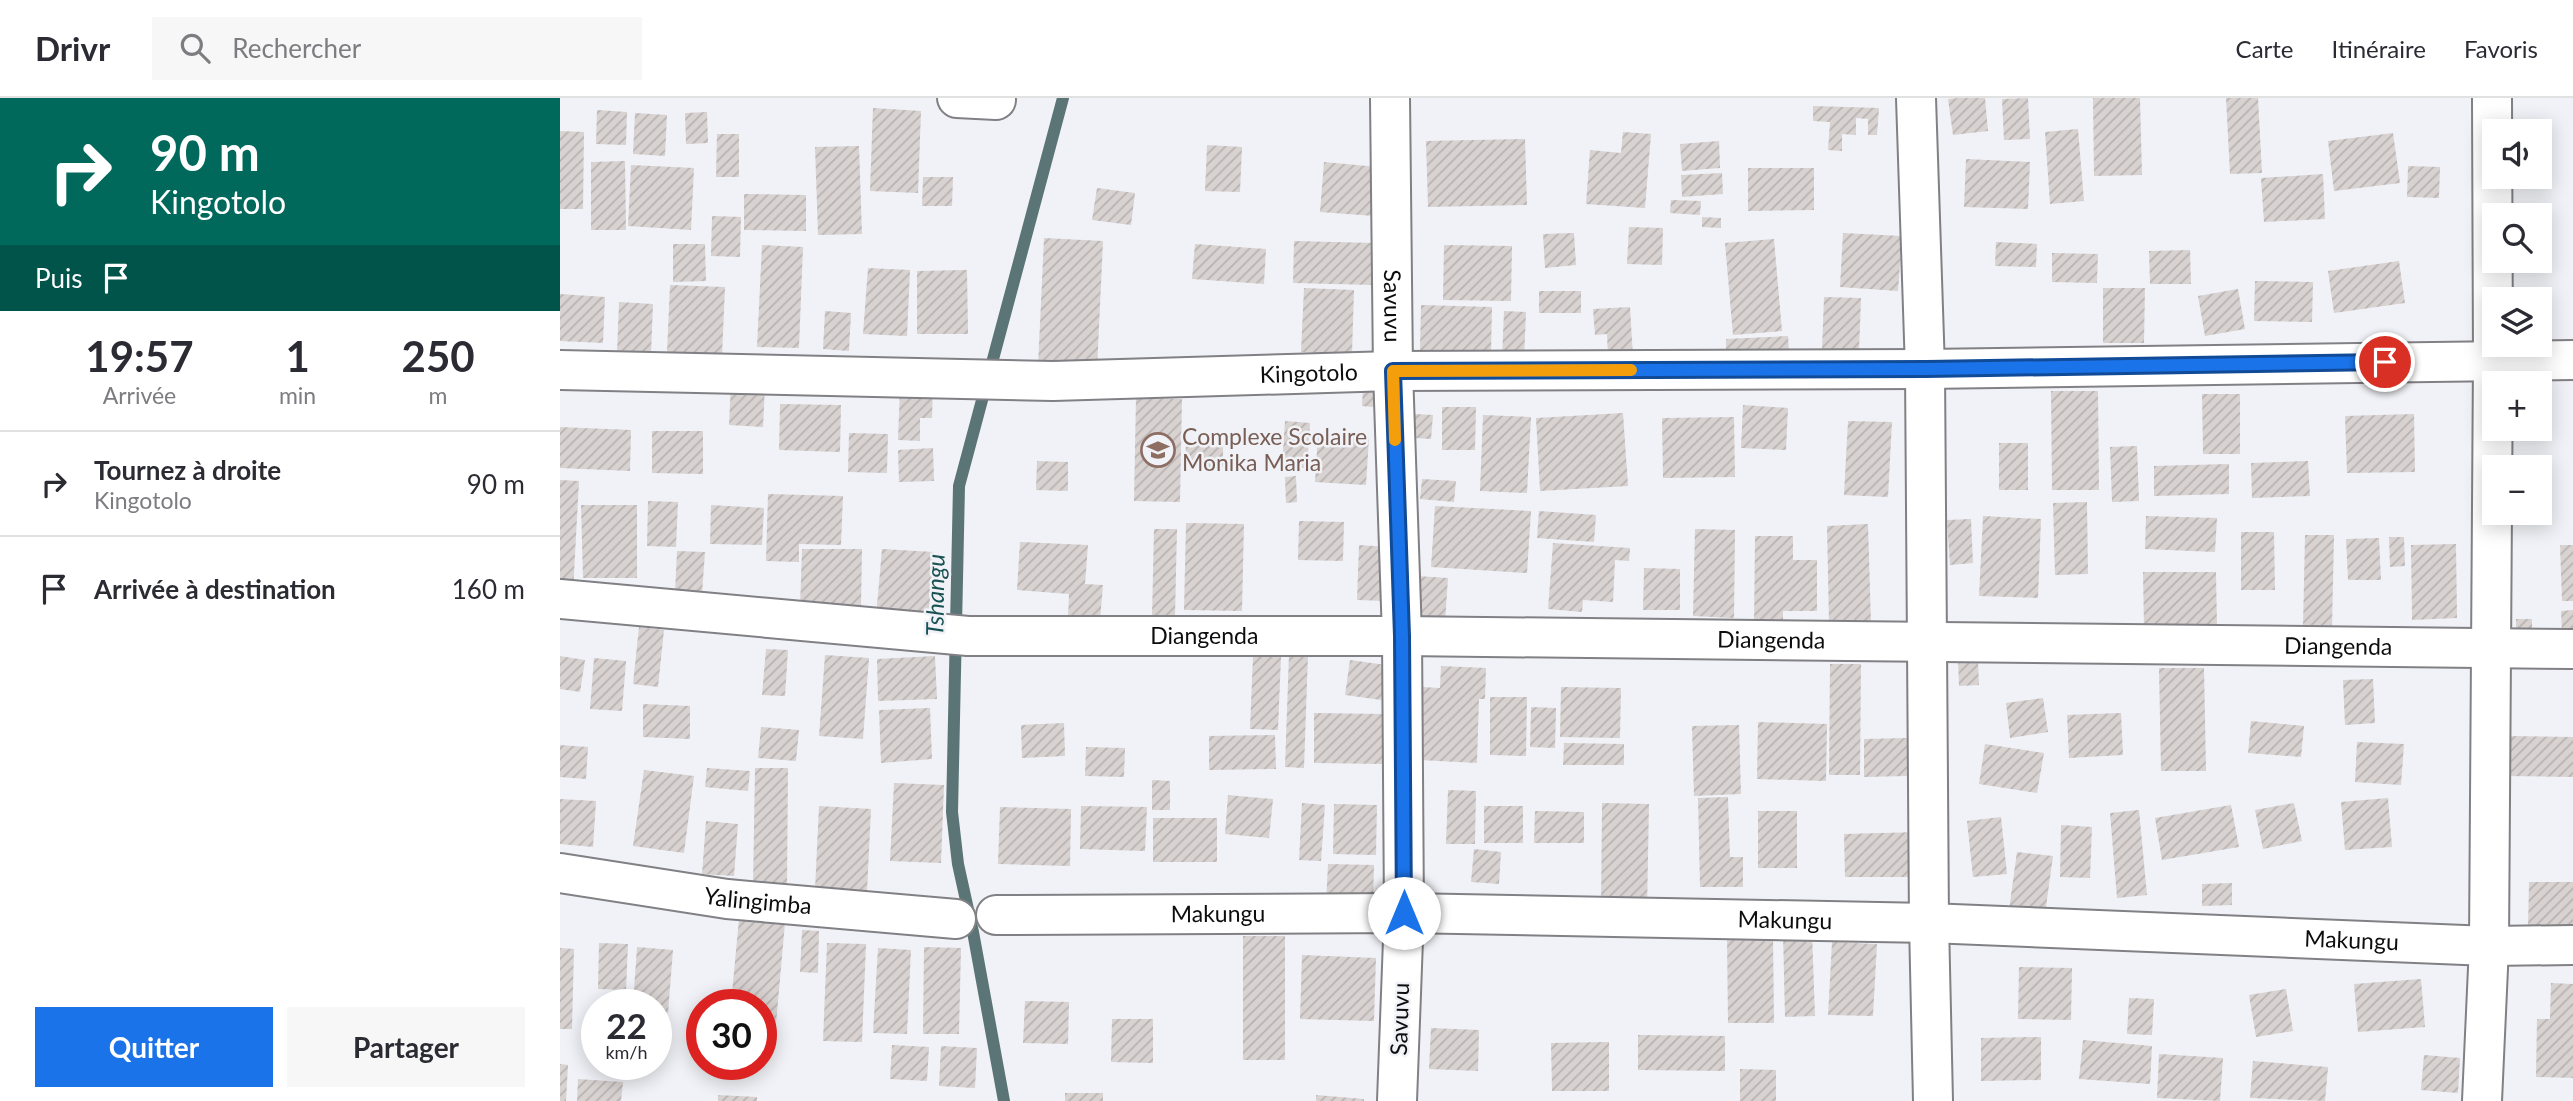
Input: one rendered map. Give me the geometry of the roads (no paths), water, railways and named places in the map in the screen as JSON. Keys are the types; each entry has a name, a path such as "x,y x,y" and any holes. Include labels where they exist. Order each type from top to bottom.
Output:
{"street":[{"path":"957,98 996,100"},
{"name":"Savuvu","path":"1390,98 1393,371 1402,636 1404,913 1397,1101"},
{"path":"1916,98 1926,369 1929,923 1933,1101"},
{"path":"2482,1101 2489,946 2494,360 2492,98"},
{"name":"Kingotolo","path":"560,370 1053,381 1393,371 1926,369 2573,360"},
{"name":"Diangenda","path":"560,599 958,635 1402,636 2573,649"},
{"name":"Yalingimba","path":"560,873 727,899 956,919"},
{"name":"Makungu","path":"996,915 1404,913 1929,923 2489,946 2573,945"}],"waterway":[{"name":"Tshangu","path":"1004,1101 958,864 952,812 959,486 1063,98"}],"place":[{"name":"Complexe Scolaire Monika Maria","path":"1158,450"}]}
